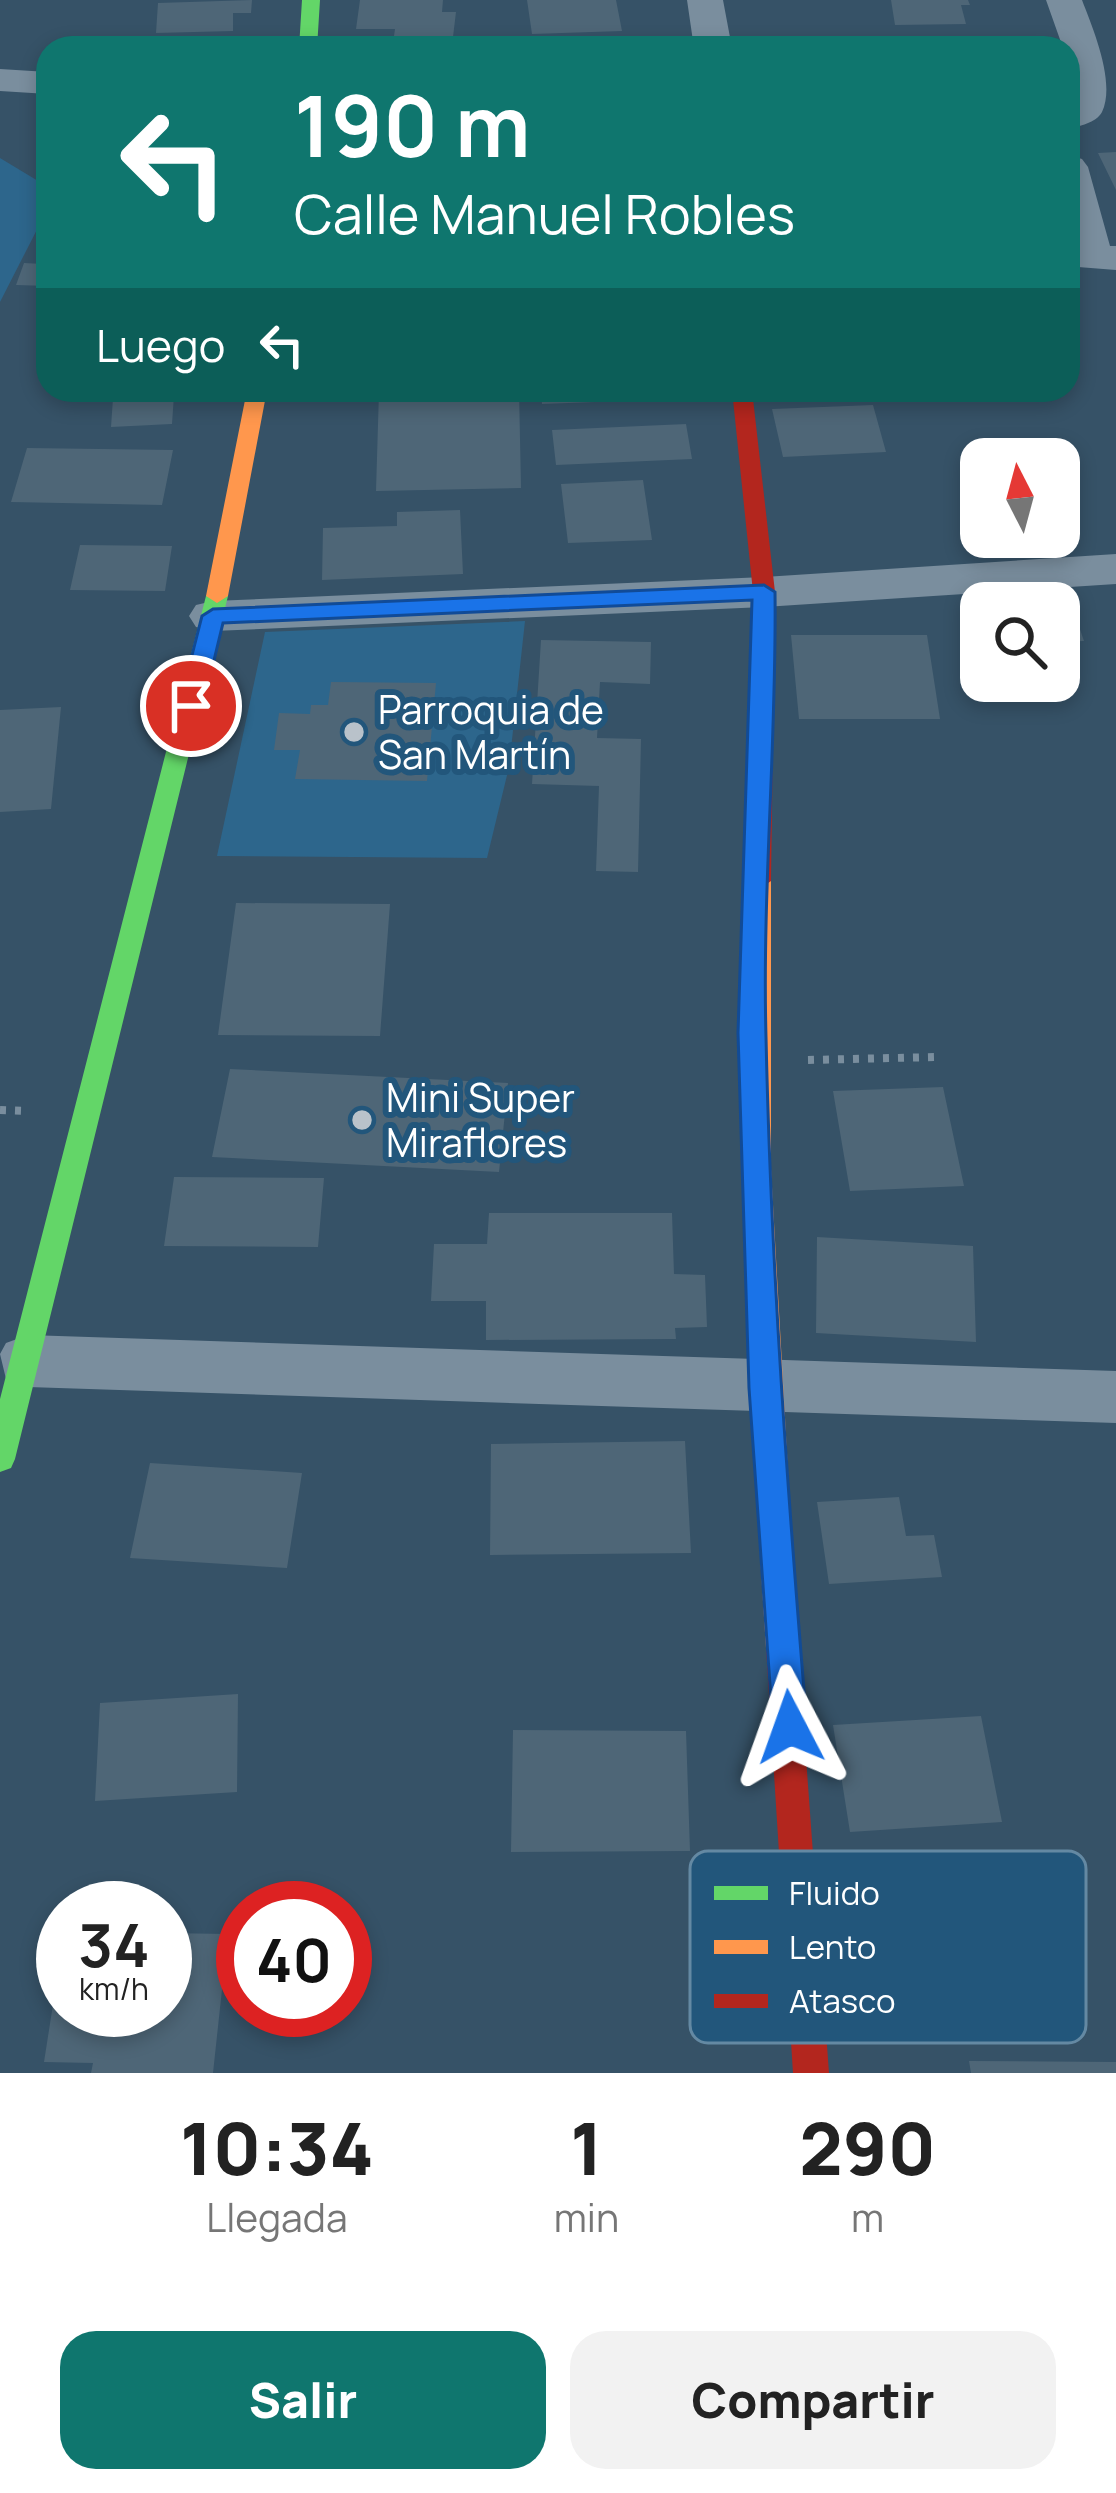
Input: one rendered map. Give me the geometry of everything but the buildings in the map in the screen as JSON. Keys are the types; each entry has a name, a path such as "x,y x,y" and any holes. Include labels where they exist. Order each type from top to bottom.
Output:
{"street":[{"path":"309,36 311,0"},
{"path":"705,0 711,36"},
{"path":"1064,0 1077,36"},
{"path":"1080,44 1085,58 1084,110 1080,112"},
{"path":"0,80 36,82"},
{"path":"1080,210 1093,258 1116,258"},
{"path":"0,1459 213,616 254,402"},
{"path":"743,402 764,592 753,1062 764,1388 796,1851"},
{"path":"213,616 764,592 1116,569"},
{"path":"28,1361 1116,1397"},
{"path":"809,2043 811,2073"}],"path":[{"path":"753,1062 935,1057"}],"shaded area":[{"path":"0,158 36,180 36,232 0,302"},
{"path":"525,621 509,767 487,858 217,856 265,632"}],"traffic: fast":[{"path":"309,36 311,0"},
{"path":"0,1459 217,596"}],"traffic: slow":[{"path":"217,596 255,402"},
{"path":"758,881 756,1169 782,1648"}],"traffic: jam":[{"path":"743,402 764,592 758,881"},
{"path":"782,1648 796,1851"},
{"path":"809,2043 811,2073"}],"place":[{"name":"Parroquia de San Martín","path":"354,732"},
{"name":"Mini Super Miraflores","path":"362,1120"}],"route":[{"path":"191,706 213,616 764,592 765,695 752,1033 764,1388 790,1727"}]}
